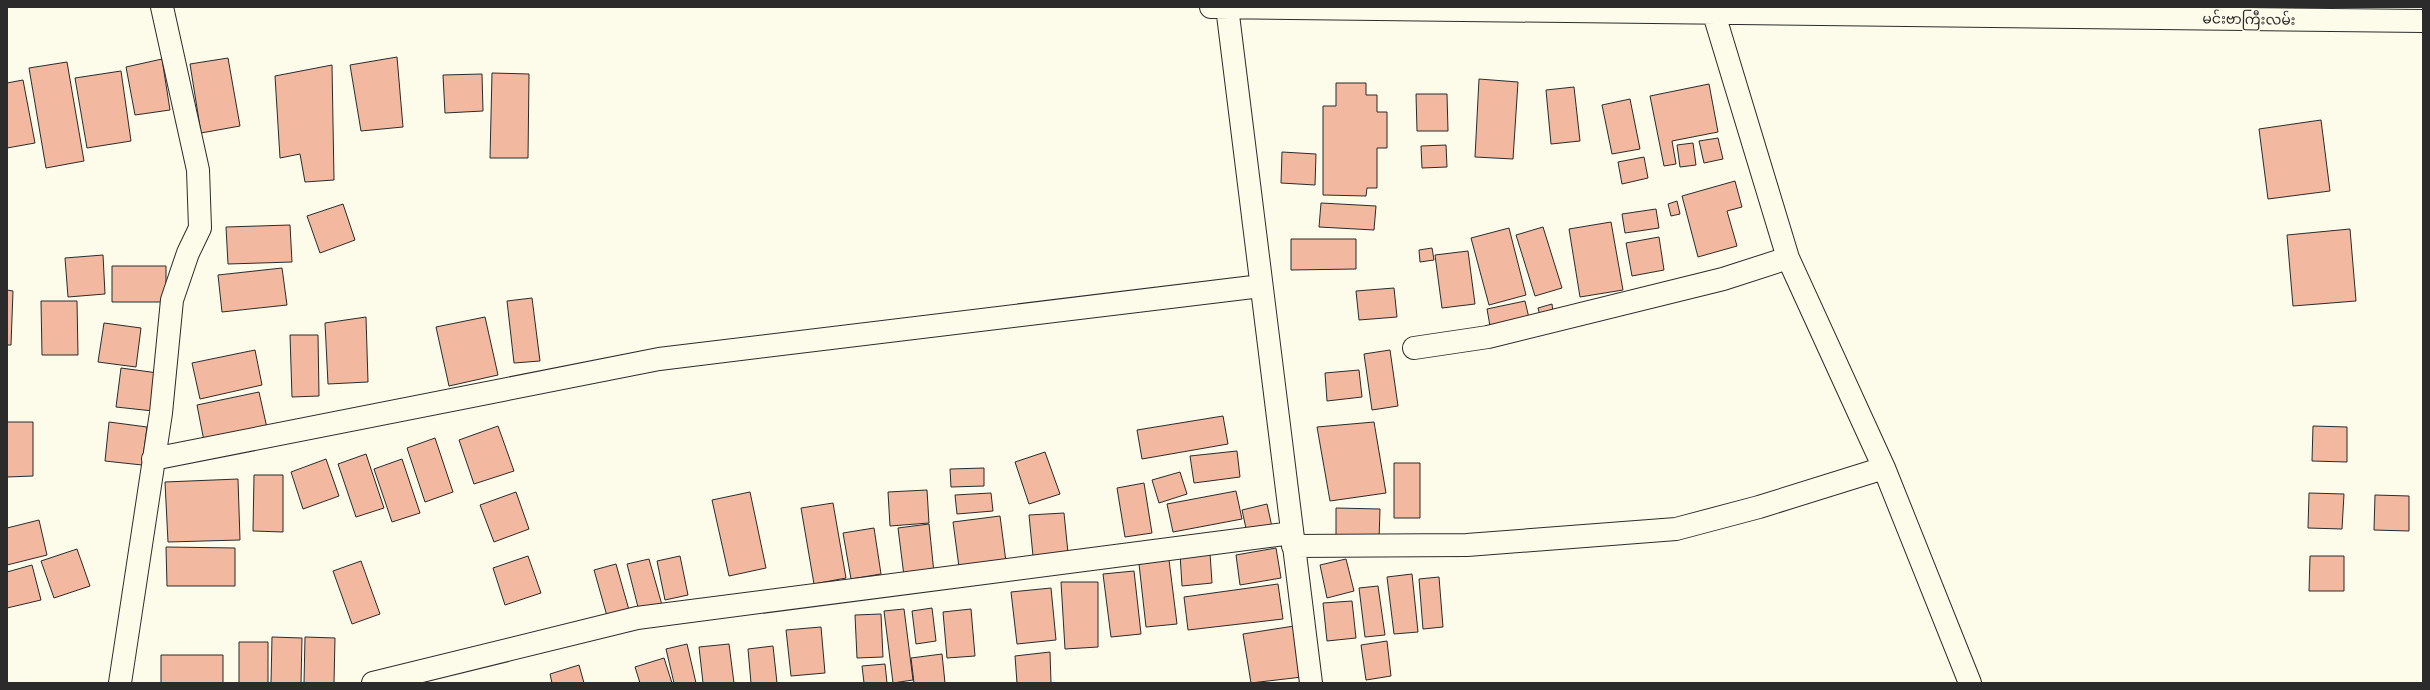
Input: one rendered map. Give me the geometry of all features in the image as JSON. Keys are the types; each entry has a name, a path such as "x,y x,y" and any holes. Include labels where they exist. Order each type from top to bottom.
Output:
{"street":[{"path":"120,683 161,413 172,300 188,253 200,228 198,170 162,7"},
{"name":"မင်းဗာကြီးလမ်း","path":"1211,7 1714,10 2423,21"},
{"path":"1227,7 1292,540 1311,683"},
{"path":"1714,10 1788,258 1884,468 1970,683"},
{"path":"1414,348 1488,337 1723,279 1788,258"},
{"path":"154,459 659,359 1262,286"},
{"path":"373,683 637,618 1292,540 1467,545 1676,528 1759,506 1884,468"}],"building":[{"path":"397,57 403,127 361,131 350,65"},
{"path":"228,58 240,126 201,133 190,64"},
{"path":"162,59 170,110 135,115 126,67"},
{"path":"67,62 84,161 46,168 29,68"},
{"path":"332,65 334,180 305,182 300,154 280,158 275,76"},
{"path":"121,71 131,141 87,148 75,78"},
{"path":"492,73 529,74 528,158 490,158"},
{"path":"482,74 483,111 445,113 443,75"},
{"path":"1479,79 1518,82 1513,159 1475,157"},
{"path":"23,80 35,143 7,148 7,83"},
{"path":"1336,83 1366,83 1366,95 1377,95 1377,112 1387,112 1387,148 1377,148 1377,188 1367,188 1366,196 1323,195 1323,106 1336,106"},
{"path":"1709,84 1718,132 1672,141 1676,164 1664,166 1650,96"},
{"path":"1574,87 1580,141 1551,144 1546,90"},
{"path":"1416,94 1447,94 1448,131 1417,131"},
{"path":"1630,99 1640,149 1612,154 1602,105"},
{"path":"2321,120 2330,191 2268,199 2259,129"},
{"path":"1718,138 1723,159 1704,163 1699,141"},
{"path":"1693,143 1696,165 1680,167 1677,145"},
{"path":"1446,145 1447,167 1422,168 1421,146"},
{"path":"1282,152 1316,154 1315,185 1281,183"},
{"path":"1644,157 1648,178 1622,184 1618,162"},
{"path":"1735,181 1742,207 1727,211 1737,246 1698,257 1682,196"},
{"path":"1677,201 1680,214 1671,216 1668,204"},
{"path":"1321,203 1376,206 1374,230 1319,227"},
{"path":"343,204 355,240 320,253 307,216"},
{"path":"1656,209 1659,228 1625,233 1622,214"},
{"path":"1611,222 1623,290 1580,297 1569,229"},
{"path":"290,225 292,262 228,264 226,227"},
{"path":"1543,227 1562,288 1535,296 1516,235"},
{"path":"1509,228 1526,295 1489,305 1471,238"},
{"path":"2350,229 2356,301 2293,306 2287,235"},
{"path":"1659,237 1664,270 1632,276 1626,243"},
{"path":"1291,239 1356,239 1356,269 1291,270"},
{"path":"1432,248 1434,260 1420,262 1419,250"},
{"path":"1468,251 1475,304 1442,308 1435,255"},
{"path":"103,255 105,294 68,297 65,258"},
{"path":"112,266 166,266 166,302 112,302"},
{"path":"282,268 287,305 222,312 218,275"},
{"path":"1394,288 1397,317 1359,320 1356,291"},
{"path":"7,290 13,291 11,345 7,345"},
{"path":"532,298 540,361 514,363 507,301"},
{"path":"41,301 77,301 78,355 42,355"},
{"path":"1525,301 1529,318 1490,326 1487,309"},
{"path":"1552,304 1553,313 1540,316 1538,308"},
{"path":"366,317 368,382 328,384 325,323"},
{"path":"485,317 498,375 449,386 436,327"},
{"path":"104,323 141,328 136,367 98,362"},
{"path":"290,335 318,335 319,396 292,397"},
{"path":"255,350 262,385 200,399 192,363"},
{"path":"1390,350 1398,406 1372,410 1364,354"},
{"path":"121,368 158,373 153,411 116,407"},
{"path":"1359,370 1362,397 1327,401 1325,373"},
{"path":"259,392 267,428 204,441 197,405"},
{"path":"1223,416 1228,444 1142,459 1137,430"},
{"path":"7,422 33,422 33,476 7,477"},
{"path":"109,422 147,427 142,465 105,461"},
{"path":"1374,422 1386,493 1330,501 1317,427"},
{"path":"498,426 514,471 474,484 459,440"},
{"path":"2313,426 2347,427 2347,462 2312,461"},
{"path":"435,438 453,492 425,502 407,448"},
{"path":"1237,451 1240,477 1194,483 1190,456"},
{"path":"1045,452 1060,494 1029,504 1015,462"},
{"path":"366,454 384,508 356,517 338,464"},
{"path":"326,459 339,496 303,509 291,472"},
{"path":"402,459 420,513 392,522 374,469"},
{"path":"1394,463 1420,463 1420,518 1394,518"},
{"path":"984,468 984,486 951,487 950,469"},
{"path":"1180,472 1187,494 1159,503 1152,480"},
{"path":"254,475 283,475 283,532 253,531"},
{"path":"238,479 240,540 168,542 165,482"},
{"path":"1144,483 1152,533 1125,537 1117,488"},
{"path":"927,490 929,523 890,526 888,492"},
{"path":"1236,491 1242,519 1173,532 1167,504"},
{"path":"516,492 529,529 494,542 480,505"},
{"path":"750,492 766,568 729,576 712,500"},
{"path":"991,493 993,511 957,514 955,495"},
{"path":"2309,493 2344,494 2342,529 2308,528"},
{"path":"2375,495 2409,496 2409,531 2374,530"},
{"path":"833,503 846,578 814,584 801,508"},
{"path":"1267,504 1272,527 1247,533 1242,510"},
{"path":"1336,508 1380,509 1379,540 1336,539"},
{"path":"1064,513 1068,553 1033,556 1029,515"},
{"path":"1000,516 1006,562 959,567 953,522"},
{"path":"39,520 47,555 7,565 7,528"},
{"path":"929,524 934,573 904,576 898,528"},
{"path":"874,528 881,574 851,579 843,533"},
{"path":"166,547 235,548 235,586 167,586"},
{"path":"1276,548 1281,578 1240,585 1236,555"},
{"path":"77,549 90,586 54,598 41,561"},
{"path":"1210,553 1212,583 1182,586 1180,554"},
{"path":"528,556 541,593 505,605 493,568"},
{"path":"680,556 688,595 665,600 657,561"},
{"path":"2310,556 2344,556 2344,591 2309,591"},
{"path":"649,559 662,605 639,611 627,564"},
{"path":"1346,559 1354,591 1327,598 1320,565"},
{"path":"1169,560 1177,624 1146,627 1139,564"},
{"path":"361,561 380,614 352,624 333,571"},
{"path":"616,564 629,610 607,616 594,570"},
{"path":"32,565 41,600 7,608 7,572"},
{"path":"1134,571 1141,634 1111,637 1103,574"},
{"path":"1412,574 1418,632 1394,634 1387,577"},
{"path":"1439,577 1443,627 1423,629 1419,579"},
{"path":"1061,582 1098,582 1098,647 1065,649"},
{"path":"1278,584 1283,619 1188,630 1184,597"},
{"path":"1378,586 1385,635 1365,637 1359,588"},
{"path":"1051,588 1056,640 1017,644 1011,592"},
{"path":"1352,601 1356,638 1327,641 1323,603"},
{"path":"932,608 936,641 916,644 912,611"},
{"path":"904,609 913,680 893,683 884,611"},
{"path":"971,609 975,656 947,658 943,612"},
{"path":"881,614 883,657 857,658 855,615"},
{"path":"1294,626 1302,677 1251,683 1243,634"},
{"path":"821,627 825,673 791,676 786,630"},
{"path":"272,637 302,638 301,683 271,683"},
{"path":"305,637 335,638 334,683 304,683"},
{"path":"1387,641 1391,676 1366,680 1361,645"},
{"path":"239,642 268,642 268,683 239,683"},
{"path":"687,644 696,683 674,683 666,649"},
{"path":"729,644 734,683 703,683 699,647"},
{"path":"773,646 777,683 751,683 748,649"},
{"path":"1050,652 1051,683 1017,683 1015,656"},
{"path":"942,654 945,683 914,683 911,658"},
{"path":"161,655 223,655 223,683 161,683"},
{"path":"664,658 672,683 640,683 635,667"},
{"path":"885,664 887,683 864,683 862,666"},
{"path":"579,665 584,683 552,683 550,674"}]}
